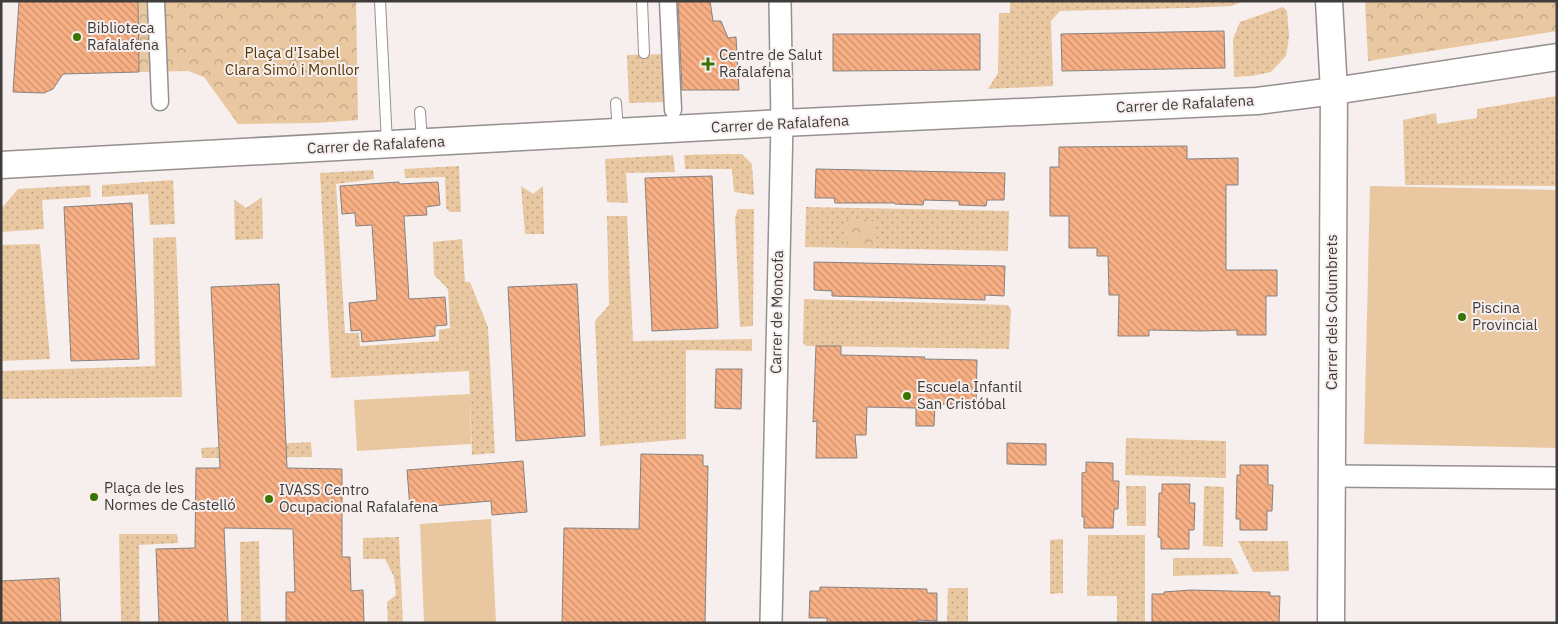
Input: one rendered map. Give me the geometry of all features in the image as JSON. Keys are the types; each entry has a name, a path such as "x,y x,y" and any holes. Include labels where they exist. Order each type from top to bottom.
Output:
{"street":[{"path":"156,1 160,102"},
{"path":"668,1 673,110"},
{"name":"Carrer de Moncofa","path":"770,623 782,123 780,1"},
{"name":"Carrer dels Columbrets","path":"1329,1 1334,91 1331,623"},
{"name":"Carrer de Rafalafena","path":"1,165 782,123 1257,101 1557,57"},
{"path":"1332,476 1557,478"}],"lane":[{"path":"380,1 387,145"},
{"path":"642,1 644,53"},
{"path":"616,103 618,132"},
{"path":"420,112 422,142"}],"green space":[{"name":"Plaça d'Isabel Clara Simó i Monllor","path":"138,1 356,1 358,120 317,123 238,124 204,77 188,71 139,72"},
{"path":"1010,1 1245,1 1231,6 1060,11 1051,21 1053,86 988,89 998,73 999,13 1010,13"},
{"path":"1365,1 1557,1 1557,31 1368,61"},
{"path":"1283,7 1287,11 1289,37 1286,56 1271,72 1234,77 1233,39 1240,22"},
{"path":"662,54 664,102 629,103 627,55"},
{"path":"1557,96 1557,186 1405,185 1403,120 1436,113 1437,124 1477,118 1477,109"},
{"path":"742,154 752,164 754,195 734,192 732,169 685,169 684,155"},
{"path":"673,155 675,172 626,173 628,203 607,202 605,159"},
{"path":"459,166 461,212 450,212 446,208 445,177 405,178 404,169"},
{"path":"373,170 374,179 336,184 345,333 359,333 360,346 439,341 439,330 450,328 448,289 434,275 433,242 462,239 465,282 470,282 488,327 495,453 472,455 469,371 331,378 320,173"},
{"path":"173,180 175,224 150,225 148,194 102,197 102,185"},
{"path":"90,185 91,197 42,200 44,229 1,232 1,209 18,189"},
{"path":"521,186 533,194 543,186 544,234 525,234"},
{"name":"Piscina Provincial","path":"1370,186 1557,190 1557,448 1364,444"},
{"path":"262,197 263,239 235,240 234,199 246,208"},
{"path":"806,207 1009,211 1008,251 805,247"},
{"path":"738,209 754,209 753,326 740,327 735,217"},
{"path":"607,216 627,216 633,341 752,339 752,351 686,350 686,439 600,446 595,321 609,305"},
{"path":"847,218 875,220 875,248 847,248"},
{"path":"176,237 182,397 1,399 1,371 155,366 153,238"},
{"path":"40,244 50,359 1,361 1,245"},
{"path":"804,299 1007,305 1011,309 1009,349 806,346 803,343"},
{"path":"470,394 471,444 357,451 354,400"},
{"path":"1126,438 1226,441 1226,478 1125,475"},
{"path":"311,442 312,457 202,458 201,448"},
{"path":"1126,486 1146,486 1146,526 1127,526"},
{"path":"1204,486 1224,487 1223,547 1203,546"},
{"path":"491,519 496,623 424,623 420,524"},
{"path":"119,534 177,534 178,543 139,545 140,623 121,623"},
{"path":"1088,535 1145,535 1145,623 1117,623 1117,596 1087,596"},
{"path":"399,537 403,623 388,623 387,602 396,595 394,577 385,559 363,559 363,538"},
{"path":"1063,539 1063,593 1050,594 1050,540"},
{"path":"259,541 261,623 241,623 240,542"},
{"path":"1238,541 1288,541 1289,571 1253,572"},
{"path":"1173,558 1231,558 1239,574 1173,576"},
{"path":"948,588 968,588 968,623 947,623"}],"building":[{"name":"Biblioteca Rafalafena","path":"19,1 138,1 139,72 63,74 53,89 44,93 13,92"},
{"name":"Centre de Salut Rafalafena","path":"678,1 710,1 713,21 721,21 728,38 736,37 739,90 682,90"},
{"path":"1224,31 1225,68 1062,71 1061,34"},
{"path":"833,34 980,34 980,70 833,71"},
{"path":"1187,146 1187,159 1238,158 1238,185 1226,185 1226,270 1277,270 1277,296 1266,296 1266,335 1237,335 1237,330 1149,330 1149,336 1118,336 1119,295 1109,295 1108,256 1097,256 1097,248 1069,248 1069,216 1050,216 1050,167 1059,167 1059,147"},
{"path":"816,169 1005,173 1004,200 987,200 986,206 959,205 959,201 924,200 923,205 835,203 834,198 815,198"},
{"path":"712,176 718,328 652,331 645,178"},
{"path":"399,182 399,184 438,182 440,205 426,207 427,215 404,216 409,299 445,297 447,325 435,326 435,336 362,342 361,330 351,331 349,303 377,300 372,225 356,226 355,213 342,214 340,186"},
{"path":"132,203 139,359 71,361 64,207"},
{"path":"814,262 1005,266 1004,296 985,295 985,300 832,296 832,291 814,290"},
{"path":"279,284 287,468 342,469 342,557 350,557 351,591 363,590 364,623 286,623 286,592 295,592 293,529 224,528 228,623 159,623 156,549 195,548 196,468 220,468 211,287"},
{"path":"577,284 585,436 516,441 508,287"},
{"name":"Escuela Infantil San Cristóbal","path":"816,346 841,346 841,355 977,360 976,405 935,404 934,426 916,426 916,408 867,407 866,435 855,435 857,458 816,458 817,421 813,422"},
{"path":"716,369 742,369 741,409 715,408"},
{"path":"1007,443 1046,444 1046,465 1007,464"},
{"path":"641,454 703,455 703,466 708,466 705,623 562,623 564,528 639,529"},
{"path":"523,461 527,512 492,515 491,501 410,508 407,470"},
{"path":"1086,462 1113,463 1113,481 1119,481 1118,509 1114,509 1113,528 1084,528 1084,516 1082,517 1082,473 1086,472"},
{"path":"1240,465 1268,465 1268,485 1273,485 1272,511 1267,511 1267,530 1240,530 1240,519 1236,519 1237,475 1240,475"},
{"path":"1162,484 1190,484 1189,503 1195,503 1194,530 1189,530 1189,549 1161,549 1161,538 1158,537 1159,493 1162,493"},
{"path":"59,578 61,623 1,623 1,581"},
{"path":"820,587 927,589 927,593 937,593 937,621 917,620 917,623 827,623 827,618 809,618 810,591 820,591"},
{"path":"1191,590 1270,592 1270,596 1280,596 1279,623 1152,622 1152,594"}],"place":[{"name":"Biblioteca Rafalafena","path":"77,37"},
{"name":"Centre de Salut Rafalafena","path":"708,64"},
{"name":"Piscina Provincial","path":"1462,317"},
{"name":"Escuela Infantil San Cristóbal","path":"907,396"},
{"name":"Plaça de les Normes de Castelló","path":"94,497"},
{"name":"IVASS Centro Ocupacional Rafalafena","path":"269,499"}]}
